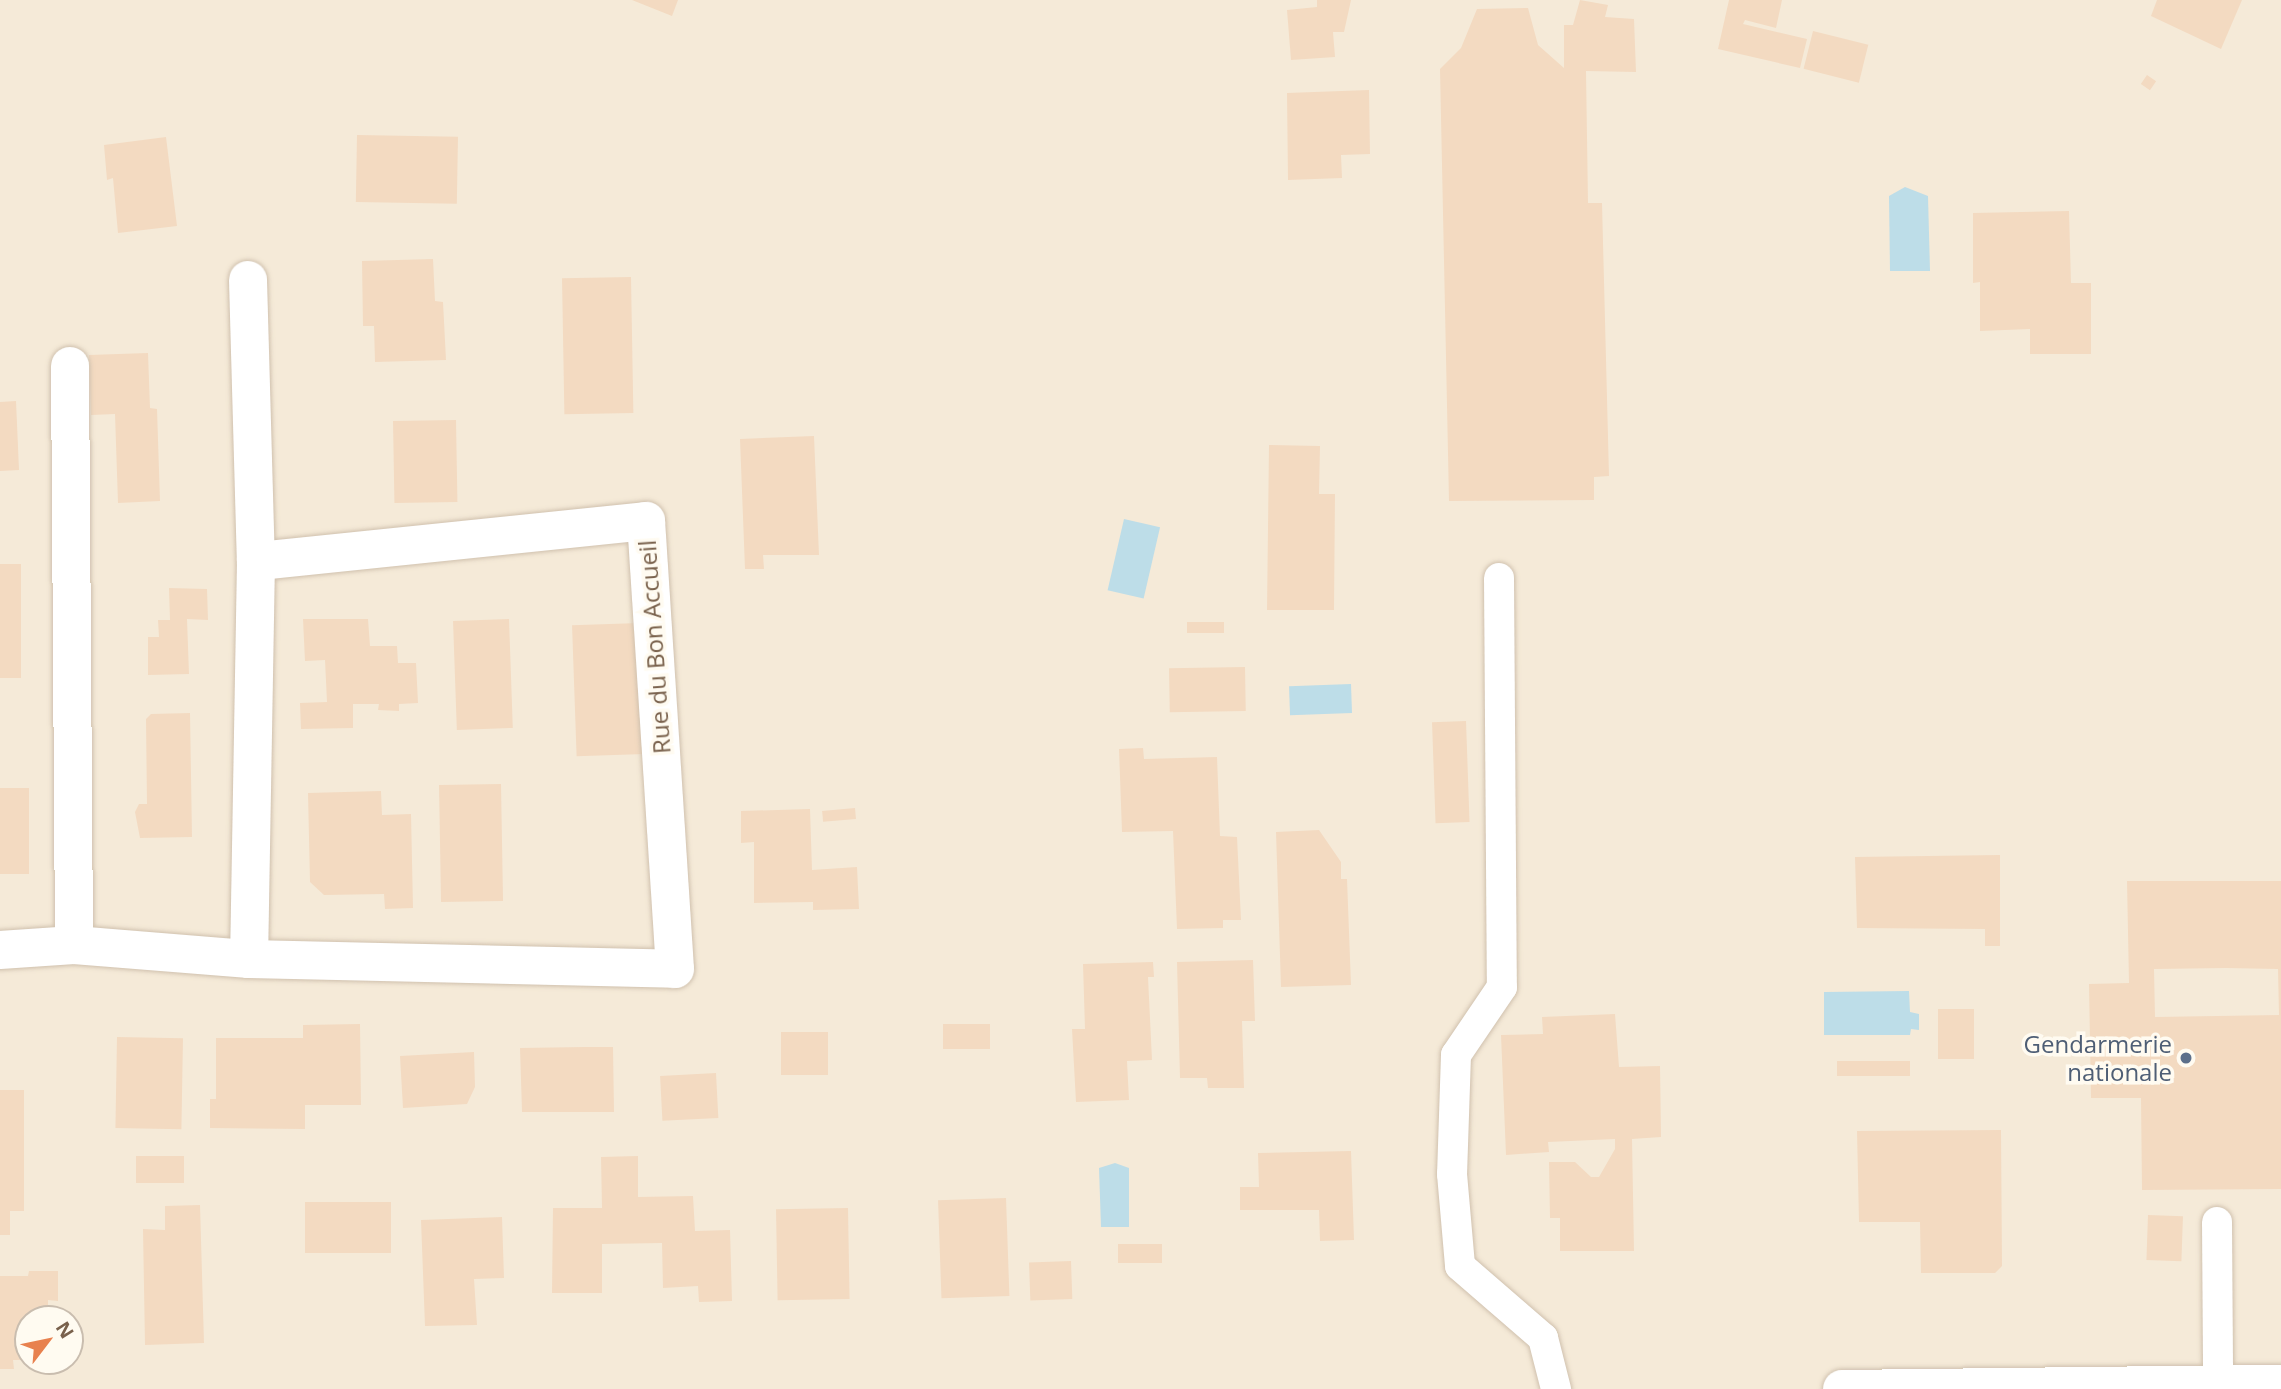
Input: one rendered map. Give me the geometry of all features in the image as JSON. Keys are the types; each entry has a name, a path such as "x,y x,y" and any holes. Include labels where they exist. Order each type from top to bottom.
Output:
{"street":[{"path":"248,280 256,561 249,959"},
{"path":"70,366 74,945"},
{"name":"Rue du Bon Accueil","path":"0,950 74,945 249,959 675,969 646,521 256,561"},
{"path":"1842,1389 2218,1384 2275,1386"}],"lane":[{"path":"1499,579 1502,986 1457,1055 1452,1174 1460,1266 1543,1338 1556,1389"},
{"path":"2217,1222 2218,1384"}],"shaded area":[{"path":"0,0 2281,0 2281,1389 0,1389"}],"water":[{"path":"1905,187 1928,196 1930,271 1890,271 1889,196"},
{"path":"1124,519 1160,527 1144,598 1108,590"},
{"path":"1351,684 1352,713 1290,715 1289,686"},
{"path":"1909,991 1910,1012 1919,1014 1919,1030 1911,1029 1910,1035 1824,1035 1824,992"},
{"path":"1115,1163 1129,1168 1129,1227 1101,1227 1099,1168"}],"building":[{"path":"632,0 678,0 672,16"},
{"path":"1317,0 1351,0 1344,32 1333,32 1335,57 1291,60 1287,10 1317,7"},
{"path":"1580,0 1608,5 1605,17 1634,19 1636,72 1586,71 1588,203 1602,203 1609,476 1594,477 1594,500 1449,501 1440,69 1461,48 1477,9 1528,8 1538,45 1564,68 1564,25 1573,25"},
{"path":"1729,0 1782,0 1776,28 1745,20 1743,24 1807,39 1800,68 1718,49"},
{"path":"2157,0 2242,0 2221,49 2151,16"},
{"path":"1813,31 1868,45 1859,83 1804,69"},
{"path":"2147,75 2156,81 2150,90 2141,84"},
{"path":"1369,90 1370,154 1341,155 1342,178 1288,180 1287,93"},
{"path":"357,135 458,137 457,204 356,202"},
{"path":"166,137 177,226 118,233 113,178 107,180 104,145"},
{"path":"2069,211 2071,283 2091,283 2091,354 2030,354 2030,329 1980,331 1980,282 1973,283 1973,213"},
{"path":"433,259 435,301 443,302 446,360 375,362 374,326 363,326 362,261"},
{"path":"631,277 633,413 564,414 562,278"},
{"path":"148,353 150,408 157,409 160,501 118,503 115,414 91,415 89,355"},
{"path":"16,401 19,470 0,471 0,402"},
{"path":"456,420 457,502 394,503 393,421"},
{"path":"814,436 819,555 763,555 764,569 745,569 740,439"},
{"path":"1269,445 1320,446 1319,494 1335,494 1334,610 1267,610"},
{"path":"0,564 21,564 21,678 0,678"},
{"path":"169,588 207,589 208,620 187,619 189,674 148,675 148,637 159,637 158,620 170,620"},
{"path":"303,619 368,619 370,646 397,646 398,663 416,663 418,703 399,704 399,711 378,710 379,704 353,704 353,728 301,729 300,703 327,702 325,660 305,661"},
{"path":"509,619 513,728 457,730 453,621"},
{"path":"1187,622 1224,622 1224,633 1187,633"},
{"path":"640,623 645,754 577,756 572,625"},
{"path":"1245,667 1246,711 1170,712 1169,668"},
{"path":"190,713 192,837 140,838 135,812 139,804 147,804 146,719 151,714"},
{"path":"1466,721 1470,822 1436,823 1432,722"},
{"path":"1143,748 1144,759 1217,757 1220,836 1237,837 1241,920 1223,920 1223,928 1177,929 1173,831 1122,832 1119,749"},
{"path":"501,784 503,901 441,902 439,785"},
{"path":"0,788 29,788 29,874 0,874"},
{"path":"381,791 382,815 411,814 413,908 385,909 384,894 324,895 310,882 308,793"},
{"path":"855,808 856,819 823,822 822,811"},
{"path":"810,809 812,870 857,867 859,909 813,910 813,902 754,903 754,842 741,843 741,811"},
{"path":"1319,830 1341,862 1341,879 1347,879 1351,985 1281,987 1276,832"},
{"path":"2000,855 2000,946 1985,946 1985,929 1857,928 1855,857"},
{"name":"Gendarmerie nationale","path":"2127,881 2281,881 2281,1189 2142,1190 2141,1098 2091,1098 2089,984 2129,983","holes":["2154,969 2278,969 2279,1015 2155,1017"]},
{"path":"1253,960 1255,1021 1242,1021 1244,1088 1208,1088 1207,1078 1180,1078 1177,962"},
{"path":"1153,962 1154,977 1148,977 1152,1060 1127,1061 1129,1100 1076,1102 1072,1029 1085,1029 1083,964"},
{"path":"1938,1009 1974,1009 1974,1059 1938,1059"},
{"path":"1615,1014 1619,1067 1660,1066 1661,1137 1632,1139 1634,1251 1560,1251 1560,1218 1550,1218 1549,1162 1575,1162 1591,1177 1599,1177 1615,1149 1615,1139 1548,1142 1549,1152 1506,1155 1501,1035 1543,1034 1542,1017"},
{"path":"360,1024 361,1105 305,1105 305,1129 210,1128 210,1099 216,1099 216,1038 303,1038 303,1025"},
{"path":"943,1024 990,1024 990,1049 943,1049"},
{"path":"781,1032 828,1032 828,1075 781,1075"},
{"path":"117,1037 183,1038 181,1129 115,1128"},
{"path":"613,1047 614,1112 522,1112 520,1048"},
{"path":"474,1052 475,1087 467,1104 403,1108 400,1056"},
{"path":"1837,1061 1910,1061 1910,1076 1837,1076"},
{"path":"716,1073 718,1118 662,1121 660,1076"},
{"path":"0,1090 24,1090 24,1211 10,1211 10,1235 0,1235"},
{"path":"2001,1130 2002,1266 1995,1273 1921,1273 1920,1222 1859,1222 1857,1131"},
{"path":"1351,1151 1354,1240 1320,1241 1319,1210 1240,1210 1240,1187 1259,1187 1258,1153"},
{"path":"136,1156 184,1156 184,1183 136,1183"},
{"path":"638,1156 638,1197 693,1196 695,1231 730,1230 732,1301 699,1302 698,1286 663,1288 662,1243 602,1244 602,1293 552,1293 553,1208 602,1208 601,1157"},
{"path":"1006,1198 1009,1296 941,1298 938,1200"},
{"path":"305,1202 391,1202 391,1253 305,1253"},
{"path":"200,1205 204,1343 145,1345 143,1229 165,1230 165,1206"},
{"path":"848,1208 850,1299 778,1300 776,1209"},
{"path":"2148,1215 2183,1216 2181,1261 2146,1260"},
{"path":"502,1217 504,1278 474,1279 477,1325 425,1326 421,1220"},
{"path":"1118,1244 1162,1244 1162,1263 1118,1263"},
{"path":"1071,1261 1072,1299 1030,1300 1029,1262"},
{"path":"29,1271 58,1271 58,1301 48,1300 48,1305 14,1305 14,1369 0,1369 0,1276 28,1276"}],"place":[{"name":"Gendarmerie nationale","path":"2186,1058"}]}
